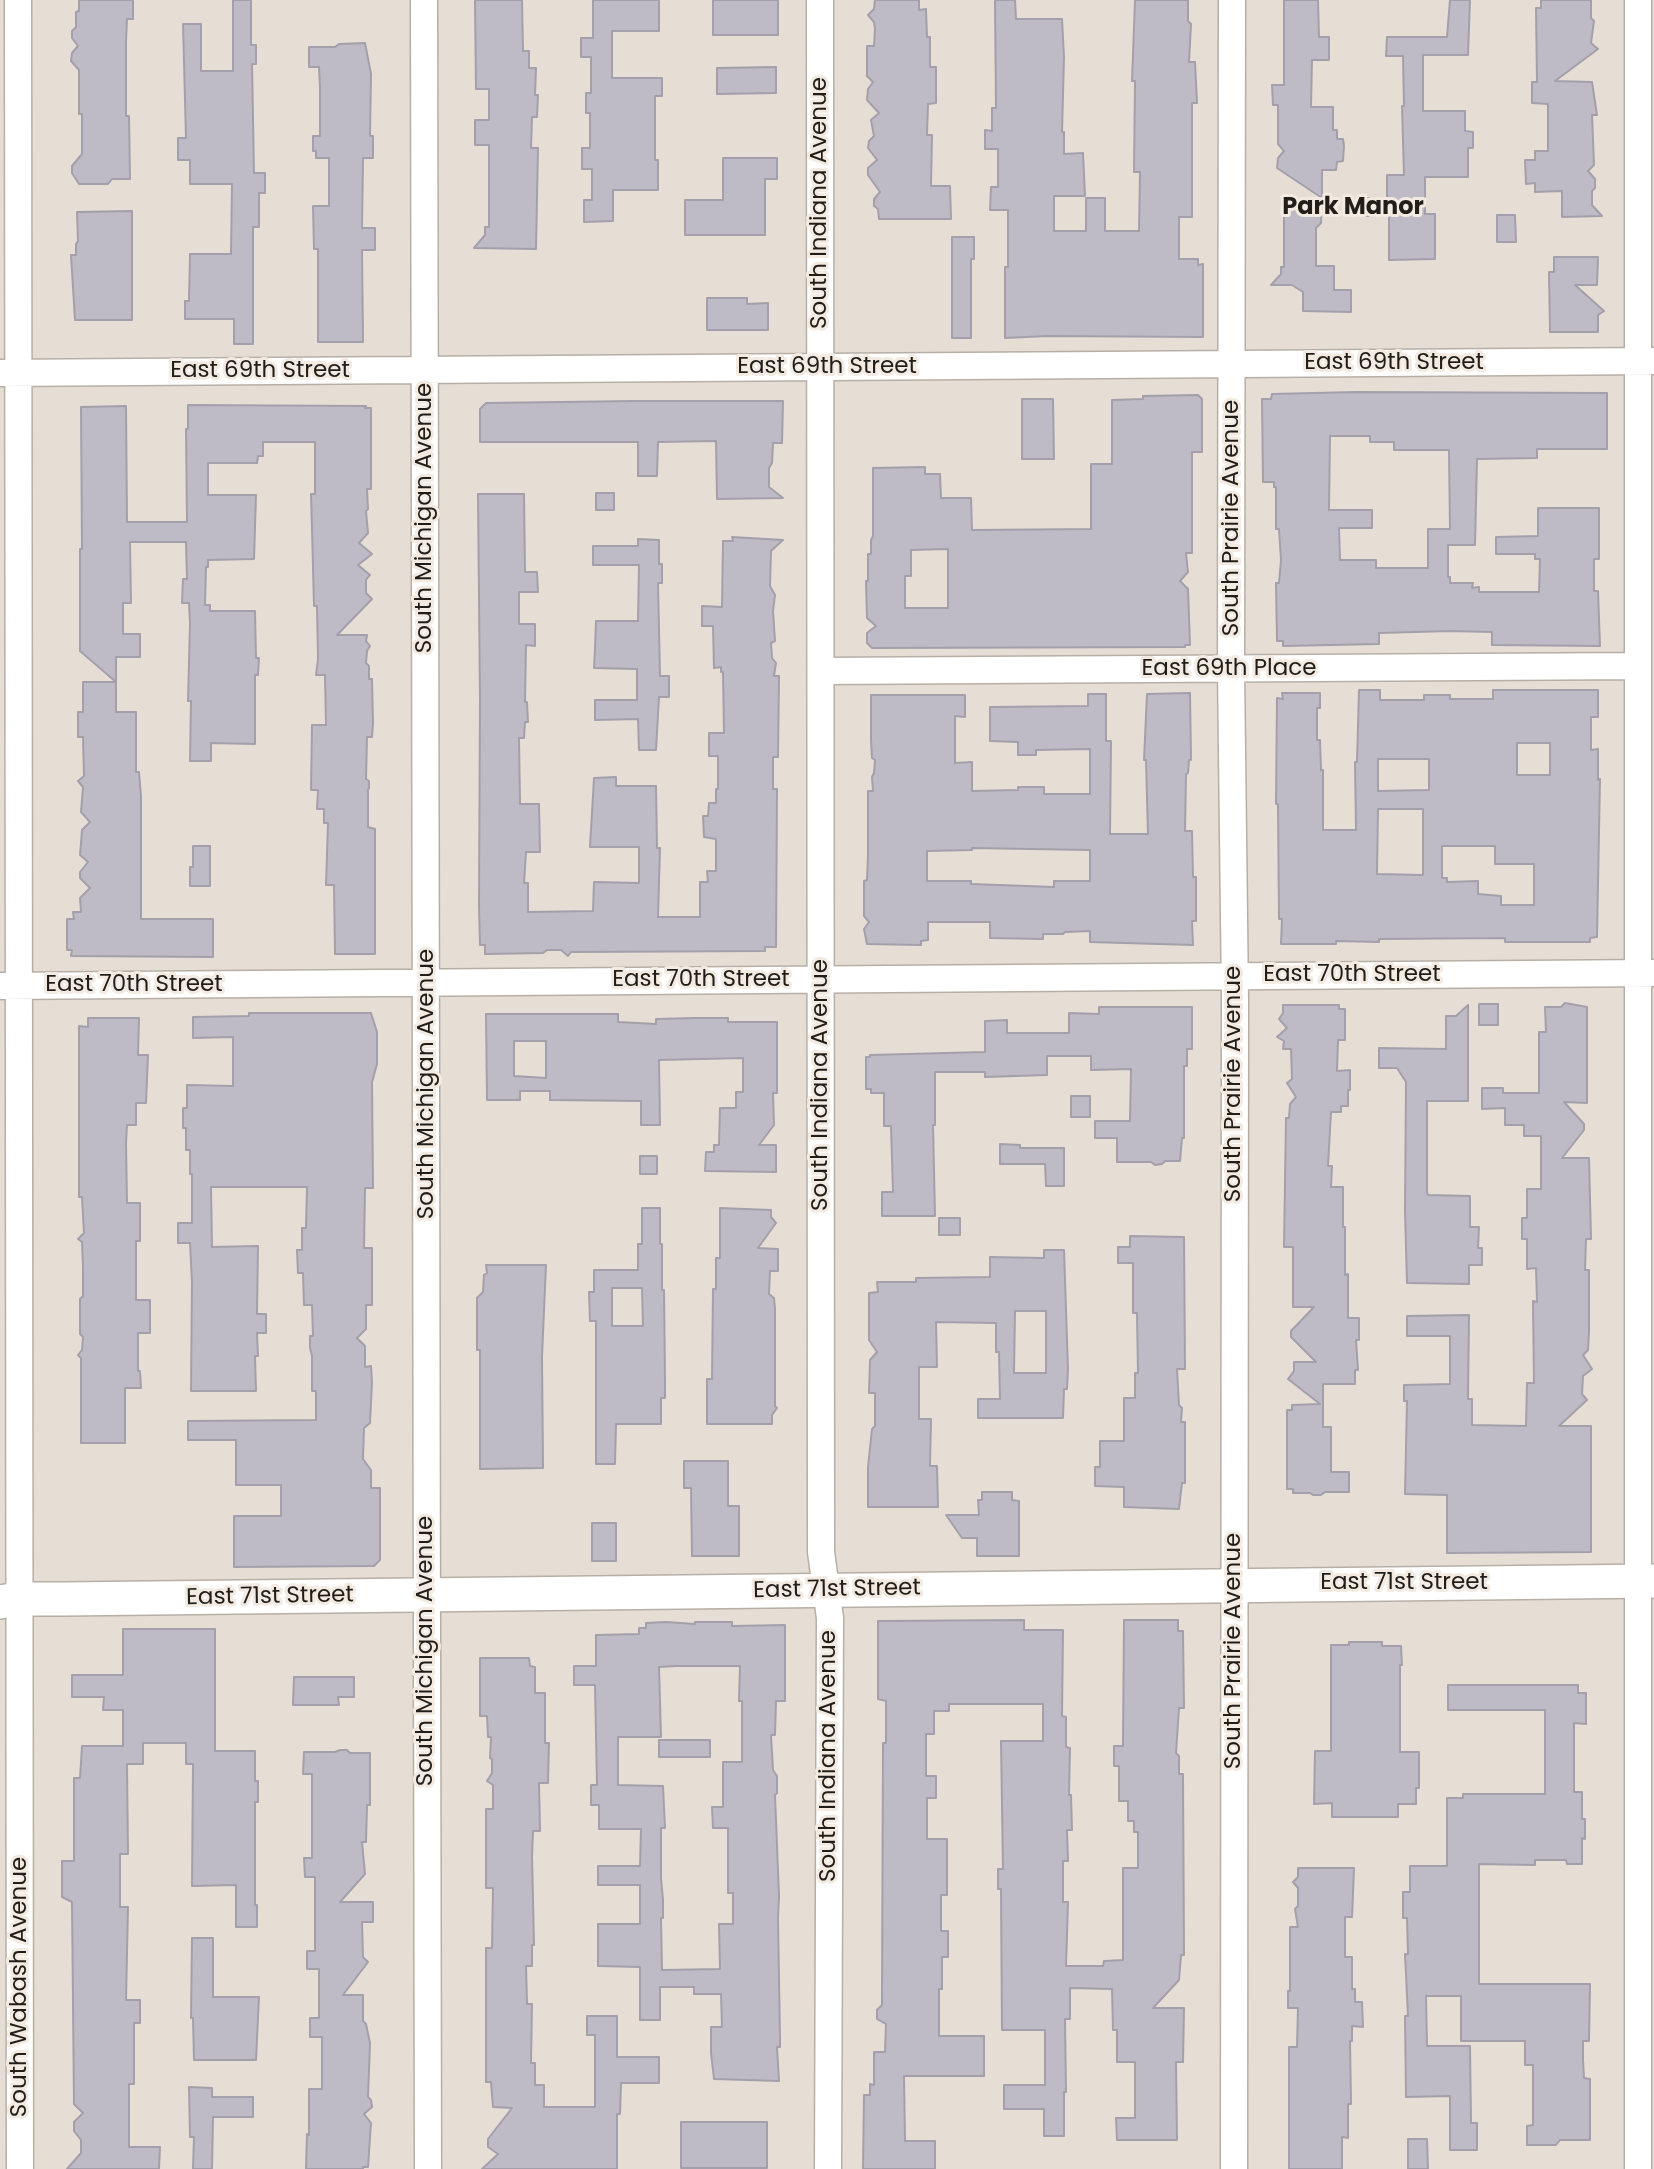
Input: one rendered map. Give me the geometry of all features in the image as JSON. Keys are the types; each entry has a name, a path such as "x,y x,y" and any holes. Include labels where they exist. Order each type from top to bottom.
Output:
{"main road":[{"name":"East 71st Street","path":"6,1598 1646,1581"}],"street":[{"name":"South Wabash Avenue","path":"18,0 9,373 6,1598 20,2169"},
{"name":"South Michigan Avenue","path":"424,0 428,2169"},
{"name":"South Indiana Avenue","path":"820,0 821,1561 830,1618 828,2169"},
{"name":"South Prairie Avenue","path":"1231,0 1231,669 1235,976 1234,2169"},
{"path":"1638,0 1646,361 1638,666 1646,973 1646,1581 1638,2169"},
{"name":"East 69th Street","path":"9,373 1646,361"},
{"name":"East 69th Place","path":"821,671 1638,666"},
{"name":"East 70th Street","path":"9,986 1646,973"}],"building":[{"path":"79,0 133,0 133,19 127,19 126,41 126,116 129,116 130,179 112,179 108,184 79,184 72,173 72,166 82,154 79,70 71,61 72,53 78,46 72,38 72,31 76,27"},
{"path":"233,0 251,0 251,45 256,45 256,64 252,64 254,173 265,173 265,193 259,193 259,227 253,227 253,344 234,344 234,319 185,319 185,301 189,301 190,254 231,254 232,184 190,184 190,160 178,160 178,138 186,138 183,24 201,24 201,71 233,71"},
{"path":"475,0 522,0 523,51 529,51 529,68 536,68 535,95 538,95 537,117 532,117 531,148 538,148 536,249 474,248 485,235 485,227 489,227 489,145 475,145 475,120 489,120 489,89 476,89"},
{"path":"593,0 659,0 659,31 612,31 612,78 662,78 662,96 655,96 658,190 613,190 613,221 584,222 584,200 592,200 592,169 582,169 582,148 590,148 590,113 586,113 586,93 591,93 591,57 581,57 581,38 593,38"},
{"path":"713,0 778,0 778,35 713,35"},
{"path":"875,0 919,0 919,10 926,9 930,67 936,67 936,103 928,104 927,135 932,135 931,186 950,186 951,219 879,219 878,209 874,206 874,199 880,192 868,175 868,168 877,160 868,148 869,141 874,136 871,120 879,113 867,100 868,89 873,82 867,76 867,46 874,46 874,22 868,15 874,9"},
{"path":"995,0 1015,0 1016,19 1062,19 1064,154 1083,153 1085,196 1054,196 1054,231 1086,231 1086,198 1105,198 1105,231 1139,231 1140,172 1134,172 1135,81 1132,81 1135,0 1188,0 1188,21 1191,24 1189,62 1195,62 1197,103 1192,103 1192,217 1179,217 1179,259 1198,259 1198,265 1203,264 1203,337 1005,338 1008,210 990,210 991,187 998,187 998,149 985,149 985,130 992,131 992,108 996,108"},
{"path":"1284,0 1318,0 1319,37 1329,37 1329,60 1312,60 1311,107 1333,107 1333,130 1337,130 1337,139 1343,139 1344,146 1343,161 1337,162 1336,170 1322,170 1322,198 1277,168 1278,158 1284,151 1278,144 1278,105 1273,105 1272,85 1284,85"},
{"path":"1450,0 1470,0 1468,55 1423,55 1423,111 1465,111 1465,131 1473,132 1473,148 1468,148 1468,177 1425,177 1425,214 1435,214 1435,259 1389,260 1389,216 1360,216 1360,198 1387,198 1387,175 1404,175 1403,56 1386,56 1387,37 1447,37"},
{"path":"1541,0 1591,0 1591,18 1594,21 1591,43 1598,49 1555,81 1592,82 1597,115 1592,115 1594,165 1588,171 1595,179 1592,205 1602,216 1562,217 1562,191 1535,192 1535,183 1526,184 1525,160 1535,160 1535,151 1548,151 1548,104 1532,103 1532,82 1537,82 1536,8 1541,8"},
{"path":"365,43 371,74 370,136 373,136 373,158 363,158 362,228 375,228 375,250 362,250 363,342 318,342 318,249 314,249 313,206 329,206 329,158 316,158 316,151 313,151 313,136 320,136 320,87 319,67 309,67 309,47"},
{"path":"776,67 776,93 717,94 717,68"},
{"path":"723,158 777,158 777,179 765,179 765,235 685,235 685,200 723,200"},
{"path":"1284,200 1322,200 1321,223 1316,228 1316,266 1334,266 1334,290 1351,290 1351,312 1303,311 1303,292 1292,285 1271,285 1281,274 1281,267 1284,267"},
{"path":"132,211 132,320 75,320 71,255 76,255 78,241 77,212"},
{"path":"1497,215 1515,215 1516,242 1497,242"},
{"path":"952,237 974,237 974,259 971,259 971,338 952,338"},
{"path":"1554,257 1598,257 1597,285 1575,285 1604,311 1598,315 1598,332 1550,332 1549,272 1554,272"},
{"path":"707,298 747,298 747,304 768,303 768,330 707,330"},
{"path":"1607,393 1607,449 1537,449 1537,458 1477,459 1475,545 1448,545 1450,583 1473,583 1472,588 1479,587 1479,592 1539,592 1540,559 1535,559 1535,554 1496,554 1496,537 1538,536 1538,508 1599,508 1599,559 1594,559 1594,591 1598,591 1600,646 1492,645 1492,632 1450,631 1379,633 1379,644 1283,646 1283,641 1277,641 1276,583 1279,583 1281,560 1279,529 1276,529 1276,487 1274,482 1263,482 1262,399 1271,399 1272,394","holes":["1330,436 1370,436 1370,442 1394,442 1394,450 1449,450 1450,529 1428,529 1428,568 1376,568 1376,560 1340,560 1339,528 1372,528 1372,510 1329,510"]},
{"path":"1198,395 1202,399 1202,452 1192,452 1192,553 1186,553 1188,572 1180,581 1188,589 1190,645 872,648 867,643 867,633 876,626 867,618 866,581 868,554 871,554 873,536 873,468 925,467 925,474 940,474 941,498 971,498 972,530 1091,529 1091,464 1112,464 1112,400 1143,399 1143,396","holes":["948,549 948,608 905,608 905,576 911,576 911,550"]},
{"path":"1022,399 1053,399 1054,459 1022,459"},
{"path":"783,401 782,443 773,443 769,487 783,498 717,499 716,441 658,442 657,476 638,476 638,442 480,442 480,409 486,403"},
{"path":"188,405 371,408 371,489 367,489 366,511 368,533 359,543 372,554 358,565 370,575 366,580 366,593 372,599 337,635 367,635 366,641 370,646 366,663 369,666 369,679 372,679 373,724 372,737 367,737 366,779 369,781 368,827 375,829 375,954 335,954 334,885 326,885 328,823 324,823 324,809 317,809 318,790 311,790 312,725 326,725 325,675 316,675 317,606 314,606 311,494 315,494 315,442 263,442 263,456 258,456 257,463 208,463 208,495 256,495 254,559 208,560 205,605 210,605 210,611 255,611 256,658 259,658 258,675 255,675 255,744 211,743 211,761 190,761 189,603 182,603 183,579 187,579 186,542 130,542 131,603 123,603 123,634 140,634 140,657 116,657 116,682 80,651 81,407 126,406 127,522 187,522"},
{"path":"596,493 614,493 614,510 596,510"},
{"path":"478,494 524,494 525,572 537,572 538,592 519,592 519,624 535,624 535,646 526,645 525,702 528,722 525,722 524,738 519,738 520,804 539,804 540,852 526,852 524,883 528,883 528,912 593,911 594,882 639,883 639,847 590,847 594,778 616,777 616,786 656,786 657,848 660,848 658,917 700,917 700,882 708,882 707,871 716,871 716,839 704,837 703,816 708,816 709,803 716,803 718,789 718,756 709,756 709,733 724,733 723,672 721,667 714,668 713,626 702,626 702,606 722,607 723,541 733,541 732,537 783,540 771,551 770,586 775,595 775,641 771,643 772,658 776,663 774,676 779,676 778,757 773,757 773,789 777,789 776,947 765,947 765,951 571,952 568,956 561,950 485,954 485,945 480,945 479,905"},
{"path":"638,539 659,540 659,564 662,564 662,583 658,583 660,676 669,676 669,697 659,697 656,750 639,750 638,719 595,720 595,700 637,700 637,669 594,668 596,621 638,621 639,565 593,565 593,546 638,546"},
{"path":"83,682 116,682 116,712 136,712 136,772 139,772 141,796 141,919 213,919 213,957 71,956 72,950 67,950 67,919 74,919 73,912 81,912 80,898 90,888 80,878 80,872 88,862 80,855 82,830 90,822 81,812 83,787 78,781 84,776 83,737 78,737 78,712 83,712"},
{"path":"1359,690 1380,690 1380,700 1424,700 1424,695 1450,695 1450,699 1493,699 1493,690 1598,690 1598,717 1591,717 1591,750 1598,749 1598,780 1600,779 1597,937 1590,938 1590,942 1505,942 1505,938 1379,939 1379,942 1281,944 1276,804 1277,698 1283,699 1282,693 1320,693 1317,740 1320,740 1323,770 1323,830 1356,830","holes":["1517,743 1550,743 1550,775 1517,775","1378,759 1429,759 1429,790 1378,791","1378,809 1423,809 1423,875 1377,874","1442,846 1495,846 1495,864 1534,864 1534,905 1501,905 1501,896 1478,894 1478,881 1447,882 1447,878 1442,878"]},
{"path":"1190,693 1191,760 1186,774 1185,831 1192,831 1193,877 1196,877 1193,945 1090,942 1090,931 1043,934 1043,939 990,938 990,922 928,922 928,940 921,941 921,945 867,944 864,929 869,922 864,916 864,881 867,880 868,791 873,791 875,760 872,758 871,695 965,695 965,717 955,716 955,763 972,762 972,791 1044,787 1044,794 1090,794 1090,749 1036,750 1036,755 1018,755 1018,742 990,741 990,707 1088,706 1088,694 1106,694 1106,741 1111,741 1110,834 1148,834 1144,760 1147,694","holes":["972,848 1090,850 1090,881 1054,881 1054,887 927,881 927,851"]},
{"path":"193,846 210,846 210,886 190,886"},
{"path":"1565,1003 1587,1007 1587,1103 1564,1102 1584,1124 1584,1130 1562,1158 1589,1158 1591,1239 1586,1239 1585,1270 1589,1270 1589,1332 1588,1350 1583,1355 1592,1369 1583,1376 1582,1394 1587,1400 1559,1426 1591,1426 1591,1552 1447,1553 1447,1495 1405,1494 1407,1401 1404,1401 1404,1385 1450,1384 1450,1336 1407,1336 1407,1316 1469,1315 1468,1399 1472,1399 1472,1425 1526,1426 1527,1383 1534,1383 1533,1301 1537,1302 1536,1268 1527,1269 1527,1239 1522,1239 1522,1218 1527,1218 1527,1189 1541,1189 1541,1136 1524,1136 1524,1125 1505,1125 1505,1108 1482,1109 1482,1088 1503,1088 1503,1093 1539,1093 1539,1032 1546,1032 1545,1007 1561,1007"},
{"path":"1479,1004 1498,1004 1498,1025 1479,1025"},
{"path":"1283,1005 1339,1005 1339,1009 1345,1009 1345,1040 1338,1040 1337,1071 1350,1070 1348,1106 1341,1106 1341,1112 1331,1112 1328,1166 1332,1166 1331,1187 1343,1187 1348,1318 1359,1318 1359,1340 1356,1340 1358,1370 1355,1370 1355,1384 1323,1384 1323,1427 1331,1427 1331,1472 1349,1472 1349,1492 1325,1492 1321,1495 1293,1493 1293,1489 1287,1489 1287,1410 1292,1410 1292,1405 1320,1404 1288,1379 1294,1371 1294,1362 1316,1362 1291,1337 1291,1331 1314,1307 1293,1307 1293,1247 1284,1247 1286,1118 1289,1118 1290,1104 1296,1097 1287,1083 1292,1079 1291,1049 1283,1049 1284,1041 1277,1037 1287,1028 1279,1019 1283,1013"},
{"path":"1468,1005 1468,1101 1427,1101 1427,1192 1428,1195 1470,1196 1470,1227 1479,1227 1478,1248 1482,1248 1482,1265 1469,1265 1469,1284 1407,1283 1406,1082 1397,1068 1379,1068 1379,1048 1446,1049 1446,1016 1456,1016"},
{"path":"1099,1007 1192,1007 1192,1049 1187,1049 1187,1066 1184,1066 1184,1138 1180,1161 1165,1161 1155,1165 1151,1162 1117,1162 1117,1138 1095,1138 1095,1121 1130,1121 1131,1069 1091,1070 1091,1056 1047,1056 1047,1075 985,1077 985,1072 935,1072 935,1216 882,1216 882,1192 893,1192 891,1126 884,1126 884,1093 871,1093 871,1089 866,1089 866,1057 985,1052 985,1021 1007,1020 1007,1033 1069,1033 1069,1013 1099,1014"},
{"path":"249,1013 371,1013 377,1032 377,1064 372,1082 373,1188 365,1188 364,1248 372,1248 372,1305 366,1305 366,1329 357,1338 365,1346 365,1367 371,1366 370,1423 364,1428 363,1459 371,1470 371,1488 380,1488 380,1560 374,1566 234,1567 234,1516 281,1516 281,1485 236,1485 236,1440 188,1440 188,1421 316,1420 316,1391 312,1391 310,1348 310,1336 313,1336 312,1305 304,1305 303,1273 298,1273 297,1250 302,1250 302,1228 306,1228 307,1187 211,1187 212,1247 258,1246 257,1314 266,1314 266,1333 257,1333 256,1391 191,1391 190,1243 178,1243 178,1223 192,1223 192,1174 190,1150 186,1150 186,1128 183,1128 183,1108 187,1108 187,1085 233,1086 233,1037 193,1038 193,1017 249,1016"},
{"path":"486,1014 618,1014 618,1022 656,1024 656,1019 694,1018 728,1018 728,1022 777,1022 774,1125 759,1145 776,1145 776,1172 705,1171 706,1152 714,1152 714,1145 719,1145 720,1108 736,1108 736,1092 743,1092 743,1058 659,1060 660,1125 641,1125 641,1101 550,1100 550,1091 520,1091 520,1100 487,1100","holes":["514,1041 546,1041 546,1078 514,1076"]},
{"path":"88,1018 139,1018 138,1055 148,1055 146,1103 136,1103 136,1125 127,1125 126,1143 127,1203 140,1203 140,1241 136,1241 136,1300 150,1300 150,1333 138,1333 141,1388 125,1388 125,1443 81,1443 81,1358 78,1355 82,1350 83,1337 80,1334 80,1299 83,1296 83,1266 82,1242 78,1239 84,1233 82,1197 79,1197 79,1026 88,1027"},
{"path":"1071,1096 1090,1096 1090,1117 1071,1117"},
{"path":"1000,1144 1020,1145 1020,1148 1064,1148 1064,1186 1046,1186 1045,1164 1000,1164"},
{"path":"640,1156 657,1156 657,1174 640,1174"},
{"path":"642,1208 660,1208 665,1380 665,1398 661,1398 661,1424 616,1424 615,1464 596,1464 596,1321 590,1321 589,1292 594,1292 594,1270 638,1270 638,1244 642,1244","holes":["612,1288 642,1288 643,1326 612,1326"]},
{"path":"720,1208 771,1210 771,1217 776,1223 758,1248 778,1249 778,1271 770,1271 769,1294 774,1298 775,1309 777,1408 772,1415 772,1424 707,1424 707,1379 712,1379 713,1289 716,1289 716,1258 720,1258"},
{"path":"939,1218 960,1218 960,1235 939,1235"},
{"path":"1130,1236 1184,1237 1185,1369 1177,1369 1181,1422 1185,1422 1185,1483 1182,1483 1179,1509 1124,1507 1124,1487 1095,1486 1095,1467 1100,1467 1100,1441 1124,1441 1124,1398 1135,1398 1135,1373 1138,1373 1137,1313 1133,1313 1133,1263 1118,1263 1118,1247 1130,1247"},
{"path":"1044,1250 1064,1250 1068,1369 1063,1418 978,1418 978,1399 1000,1399 996,1323 936,1322 937,1367 919,1367 919,1419 931,1419 930,1466 937,1466 938,1507 868,1507 868,1467 872,1429 875,1426 875,1393 869,1393 870,1360 877,1352 869,1340 869,1293 878,1292 877,1282 916,1282 916,1278 990,1277 990,1257 1044,1258","holes":["1015,1311 1046,1311 1046,1373 1014,1373"]},
{"path":"486,1265 546,1265 542,1356 543,1468 480,1469 477,1298 483,1292"},
{"path":"684,1461 728,1461 728,1506 739,1506 739,1556 692,1556 691,1488 684,1488"},
{"path":"982,1492 1012,1492 1012,1500 1019,1501 1019,1556 977,1556 977,1538 962,1538 946,1515 979,1515 978,1500 982,1500"},
{"path":"592,1523 616,1523 616,1561 592,1561"},
{"path":"1024,1620 1024,1630 1063,1630 1062,1716 1066,1717 1066,1747 1070,1748 1069,1795 1072,1830 1067,1830 1068,1861 1063,1861 1063,1902 1068,1902 1066,1966 1103,1966 1104,1961 1123,1960 1123,1868 1138,1868 1138,1832 1134,1832 1134,1821 1128,1821 1128,1801 1119,1801 1119,1766 1114,1766 1114,1746 1123,1746 1124,1620 1178,1620 1178,1631 1183,1631 1184,1708 1179,1708 1176,1753 1179,1756 1179,1774 1183,1774 1184,1955 1181,1955 1179,1980 1153,2008 1184,2008 1183,2062 1176,2062 1177,2140 1117,2140 1116,2118 1135,2118 1135,2062 1117,2062 1117,2030 1113,2030 1112,1989 1070,1988 1070,2019 1065,2019 1064,2136 1044,2136 1044,2109 1004,2109 1004,2085 1045,2085 1045,2030 1002,2030 1001,1889 998,1889 998,1869 1003,1869 1001,1741 1043,1741 1043,1704 949,1704 949,1711 934,1711 934,1734 926,1734 926,1776 936,1776 936,1798 927,1798 927,1839 947,1839 947,1895 941,1895 941,1931 948,1931 948,1957 942,1957 939,2036 984,2036 984,2076 904,2076 905,2141 935,2141 935,2169 863,2169 864,2095 870,2095 870,2084 874,2085 874,2052 885,2052 886,2024 877,2019 877,2010 882,2005 883,1743 886,1743 886,1701 878,1699 878,1621"},
{"path":"732,1622 732,1626 785,1625 785,1701 776,1701 775,1735 771,1735 773,1770 777,1776 775,1795 779,1896 779,2081 714,2079 711,2027 722,2027 721,1994 694,1994 694,1987 660,1987 660,2020 640,2020 640,1967 598,1966 598,1924 640,1924 640,1885 598,1885 598,1866 640,1866 641,1829 599,1829 599,1805 591,1805 591,1785 597,1785 595,1685 574,1685 574,1666 596,1666 596,1635 639,1634 639,1628 646,1628 646,1623","holes":["740,1666 742,1762 723,1762 723,1807 712,1807 713,1828 728,1828 728,1893 733,1893 733,1924 719,1924 720,1969 662,1970 661,1828 665,1828 663,1786 618,1785 618,1737 661,1737 659,1667"]},
{"path":"123,1629 215,1629 215,1751 255,1751 255,1781 258,1781 258,1802 255,1802 257,1927 236,1927 236,1885 192,1886 193,1764 186,1764 186,1743 143,1743 143,1764 127,1764 128,1854 120,1854 120,1907 128,1907 126,2000 140,2000 140,2023 134,2023 134,2084 129,2084 129,2147 160,2147 159,2169 67,2169 81,2153 81,2140 74,2131 74,2122 83,2113 74,2104 72,1902 62,1897 62,1861 74,1861 74,1778 80,1778 82,1746 123,1746 123,1710 103,1710 104,1697 72,1697 72,1675 123,1675"},
{"path":"1349,1642 1382,1642 1382,1646 1401,1646 1400,1752 1419,1752 1419,1788 1416,1788 1416,1804 1398,1804 1398,1817 1332,1817 1332,1803 1314,1804 1315,1751 1331,1751 1331,1645 1349,1645"},
{"path":"480,1658 529,1658 530,1666 535,1667 535,1693 545,1693 545,1743 549,1743 548,1783 539,1783 540,1831 533,1831 534,1945 532,1966 526,1966 527,2004 532,2004 531,2063 535,2063 535,2085 544,2085 544,2107 595,2107 595,2035 587,2035 587,2016 617,2016 617,2057 659,2057 659,2083 621,2083 620,2114 617,2114 617,2169 482,2169 498,2154 488,2147 488,2139 512,2108 493,2107 491,2082 486,2082 486,1948 492,1948 493,1888 486,1888 486,1809 493,1809 493,1785 487,1781 492,1773 491,1737 488,1737 487,1716 480,1716"},
{"path":"294,1677 354,1677 354,1697 338,1697 339,1705 293,1705"},
{"path":"1448,1685 1578,1685 1578,1693 1586,1693 1586,1724 1574,1723 1574,1792 1582,1792 1582,1819 1585,1819 1582,1864 1567,1864 1566,1860 1535,1860 1535,1865 1479,1864 1479,1984 1590,1984 1589,2041 1583,2041 1583,2060 1584,2078 1590,2079 1590,2140 1560,2140 1556,2145 1527,2145 1527,2126 1533,2125 1533,2065 1525,2065 1525,2041 1461,2041 1461,1996 1426,1996 1427,2046 1470,2046 1471,2123 1477,2123 1477,2150 1450,2150 1450,2096 1406,2097 1405,2016 1408,2016 1405,1954 1408,1954 1403,1892 1410,1892 1410,1866 1447,1866 1447,1798 1463,1798 1463,1794 1545,1794 1545,1710 1448,1710"},
{"path":"659,1740 710,1740 710,1757 659,1757"},
{"path":"340,1750 370,1753 370,1805 367,1805 366,1842 362,1842 365,1874 340,1902 373,1902 373,1922 362,1922 363,1957 368,1962 343,1995 363,1995 363,2021 370,2043 368,2097 372,2107 364,2114 371,2123 368,2167 306,2169 309,2089 322,2089 322,2037 310,2037 310,2018 319,2018 319,1969 307,1969 307,1951 315,1951 315,1877 305,1877 304,1858 312,1858 312,1774 303,1774 304,1752"},
{"path":"1298,1868 1354,1868 1352,1917 1345,1917 1345,1957 1352,1957 1352,1989 1355,1989 1355,2002 1362,2002 1363,2027 1352,2026 1351,2104 1348,2104 1348,2138 1342,2137 1342,2169 1289,2169 1289,2047 1297,2047 1298,2008 1288,2008 1288,1991 1290,1927 1298,1927 1295,1909 1298,1906 1298,1888 1293,1882 1298,1877"},
{"path":"192,1938 213,1938 213,1997 259,1997 256,2060 194,2060 191,2018"},
{"path":"189,2087 212,2088 212,2097 253,2097 253,2117 213,2117 212,2169 193,2169 194,2137 190,2137"},
{"path":"681,2122 767,2122 767,2168 681,2168"},
{"path":"1408,2139 1427,2139 1428,2169 1408,2169"}],"district":[{"name":"Park Manor","path":"1353,208"}]}
